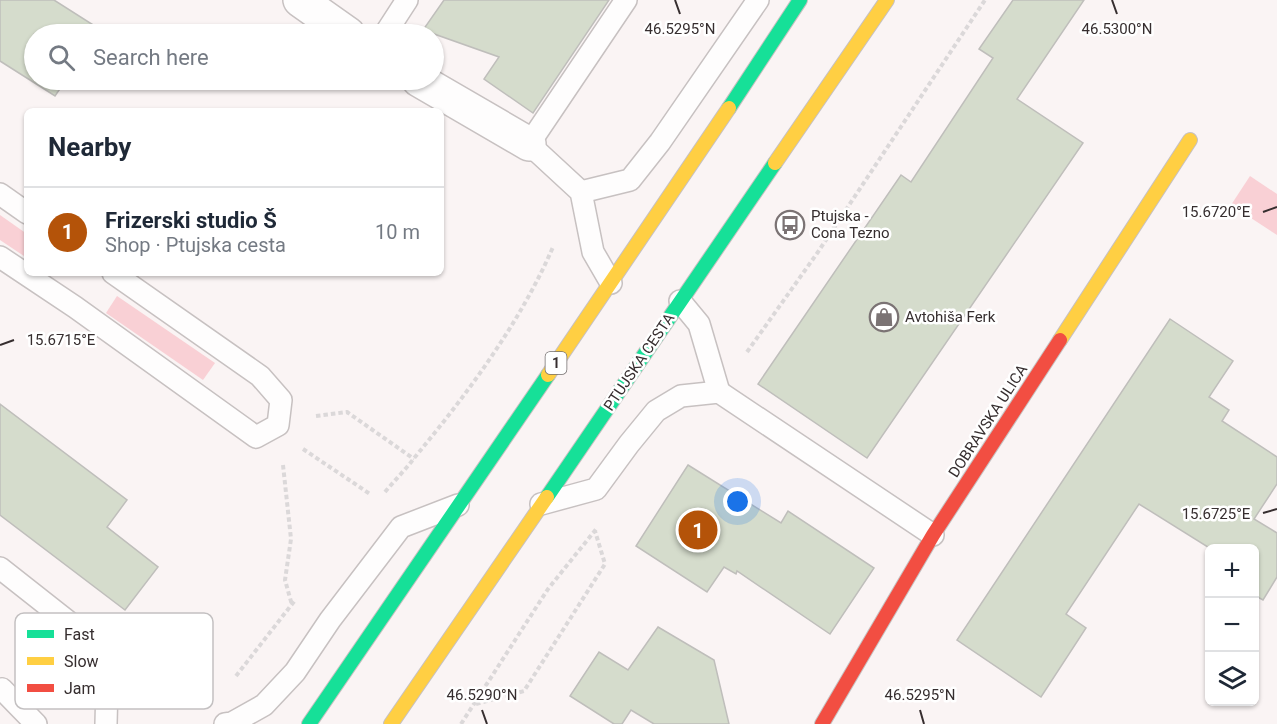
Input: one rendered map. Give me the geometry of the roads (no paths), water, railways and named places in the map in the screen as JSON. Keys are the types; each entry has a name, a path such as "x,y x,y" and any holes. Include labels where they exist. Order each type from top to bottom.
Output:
{"main road":[{"name":"1","path":"309,724 611,283 800,0"},
{"name":"PTUJSKA CESTA","path":"391,724 887,0"},
{"name":"DOBRAVSKA ULICA","path":"822,724 933,535 1190,140"}],"street":[{"path":"300,0 334,24"},
{"path":"436,90 529,144"}],"lane":[{"path":"391,24 407,0"},
{"path":"611,283 593,252 581,192 529,144 626,0"},
{"path":"581,192 630,180 660,142 758,0"},
{"path":"0,194 24,211"},
{"path":"0,257 24,273"},
{"path":"28,276 256,437 278,425 281,400 260,375 117,276"},
{"path":"680,301 699,324 719,392"},
{"path":"541,504 596,489 656,411 681,396 719,392 933,535"},
{"path":"225,724 232,723 264,705 295,672 330,620 401,527 458,504"},
{"path":"0,568 57,613"},
{"path":"0,690 2,689 15,702"},
{"path":"21,709 36,724"},
{"path":"106,709 106,724"}],"place":[{"name":"Ptujska - Cona Tezno","path":"790,225"},
{"name":"Avtohiša Ferk","path":"884,317"},
{"name":"Frizerski studio Š","path":"698,530"}]}
